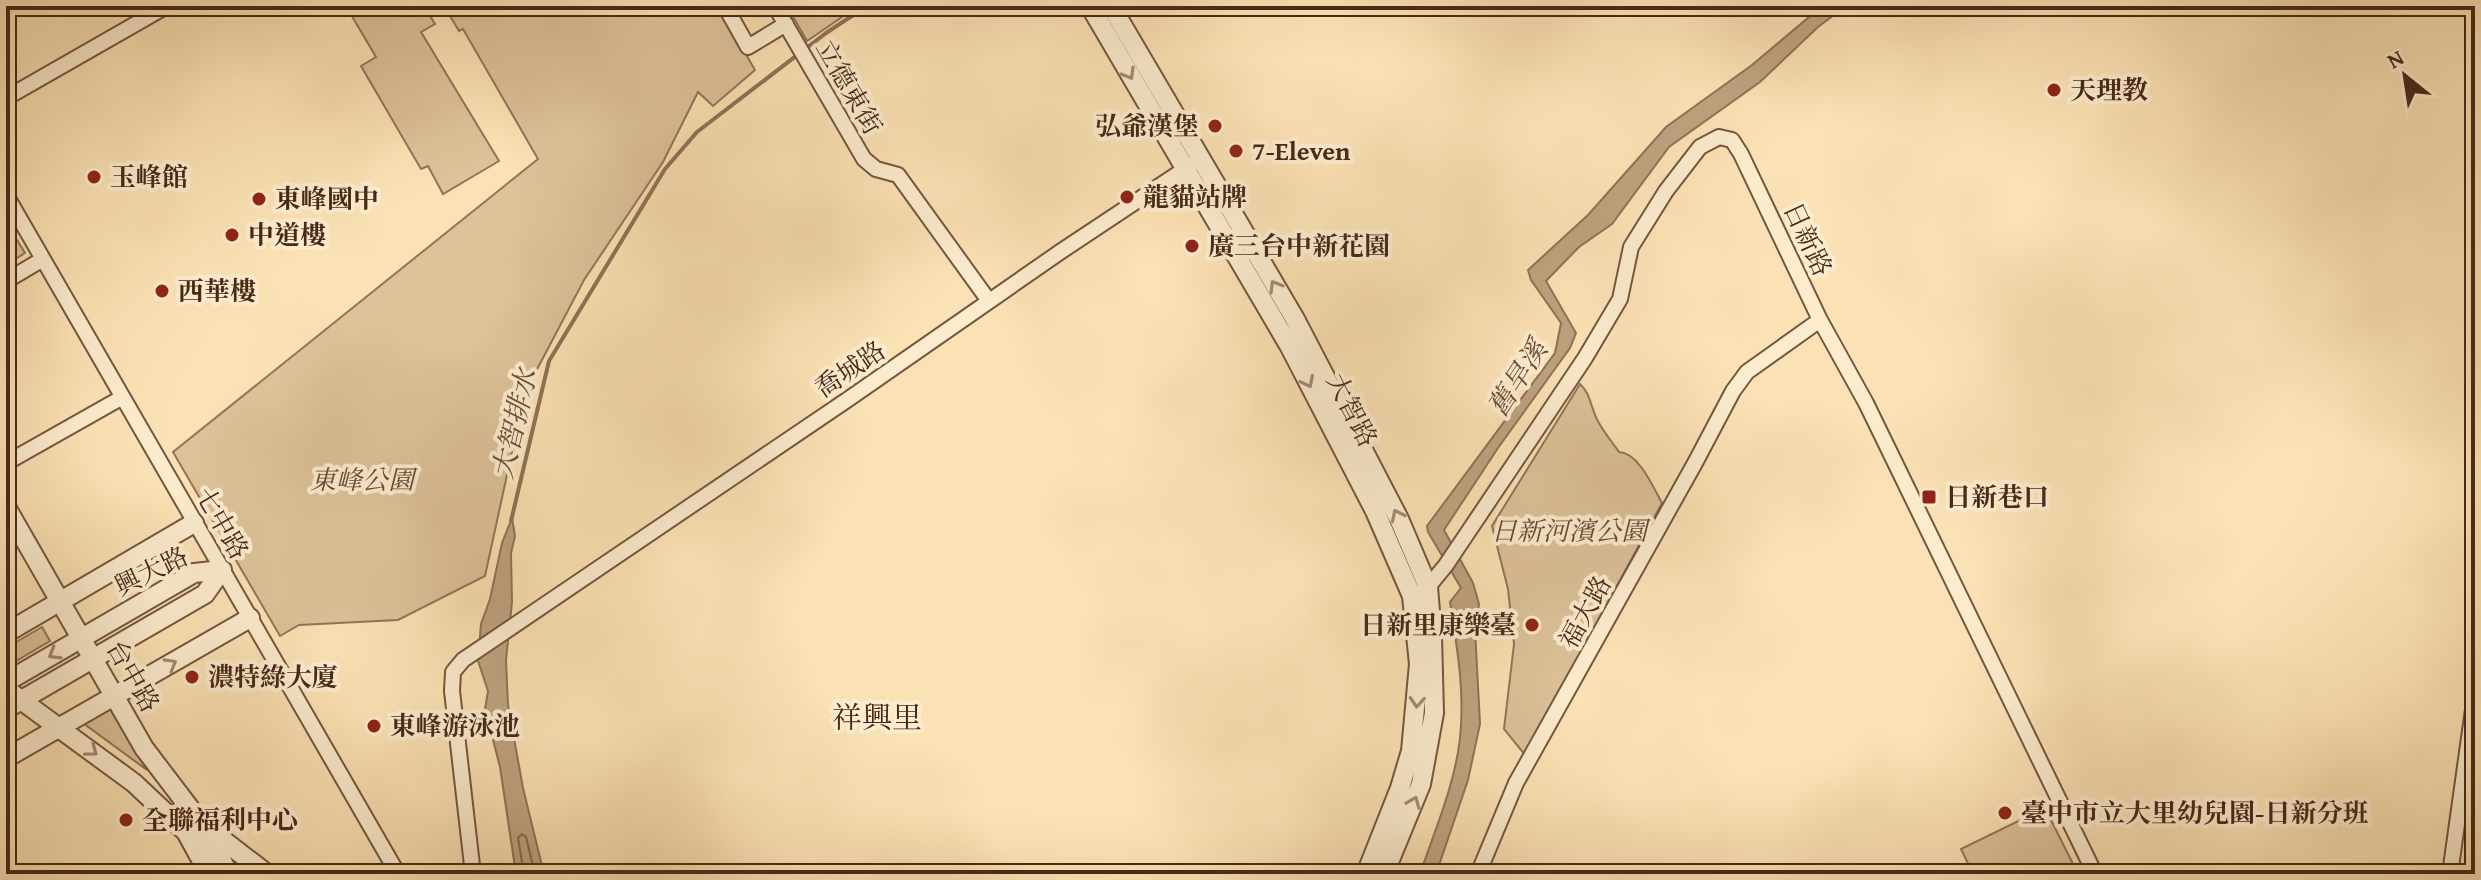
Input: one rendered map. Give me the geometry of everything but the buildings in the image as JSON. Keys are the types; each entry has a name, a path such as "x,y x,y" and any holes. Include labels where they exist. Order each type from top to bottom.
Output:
{"street":[{"path":"6,98 167,6"},
{"name":"立德東街","path":"725,6 748,47 786,24"},
{"name":"立德東街","path":"775,6 864,159 876,169 898,175 989,301"},
{"name":"大智路","path":"1090,6 1192,165"},
{"name":"大智路","path":"1111,6 1192,165 1420,591 1432,636 1434,713 1421,784 1384,874"},
{"name":"日新路","path":"1420,591 1446,565 1585,358 1620,299 1631,247 1673,181 1709,139 1719,137 1732,140 1820,320 1873,417 2095,874"},
{"name":"喬城路","path":"473,874 452,691 453,672 463,660 1192,165"},
{"name":"七中路","path":"6,195 398,874"},
{"path":"6,281 43,259"},
{"name":"福大路","path":"1478,874 1516,783 1733,391 1747,372 1820,320"},
{"path":"6,463 121,398"},
{"name":"台中路","path":"6,507 144,748 201,823 229,874"},
{"name":"興大路","path":"6,633 194,523"},
{"name":"興大路","path":"6,682 194,573 222,570"},
{"name":"興大路","path":"11,700 93,658 205,594 222,570"},
{"name":"大智路","path":"1366,874 1411,751 1419,664 1420,591"},
{"path":"6,758 250,618"},
{"path":"2450,874 2475,695"},
{"path":"11,700 60,727 134,783 186,832 209,874"},
{"name":"台中路","path":"201,823 267,874"}],"green space":[{"path":"346,6 424,6 435,24 421,32 499,161 443,194 428,166 421,169 361,66 376,57"},
{"name":"東峰公園","path":"444,6 718,6 755,70 713,106 698,92 663,162 584,280 533,377 520,415 485,576 398,620 299,625 280,636 173,452 538,159 463,29 459,31"},
{"path":"787,6 858,6 807,41"},
{"path":"6,222 25,253 6,265"},
{"name":"日新河濱公園","path":"1580,384 1588,394 1605,433 1619,452 1639,464 1662,503 1525,755 1504,729 1514,644 1508,589 1492,526"},
{"path":"42,627 50,641 11,664 6,661 6,648"},
{"path":"109,707 147,770 83,723"},
{"path":"2045,808 2078,874 1973,874 1961,849"}],"water":[{"path":"1822,6 1846,6 1818,27 1760,82 1669,147 1612,224 1579,247 1546,281 1576,333 1570,348 1444,530 1473,583 1479,604 1475,629 1480,724 1468,780 1436,874 1420,874 1454,772 1462,704 1450,602 1461,588 1427,526 1555,353 1561,323 1531,280 1528,270 1588,215 1666,127 1752,65"},
{"path":"512,518 515,536 511,553 512,602 506,660 508,705 523,788 544,874 516,874 500,767 485,709 488,691 478,661 481,624 490,599 502,543"}],"waterway":[{"name":"大智排水","path":"511,521 549,361 665,169 697,132 826,33 867,6"}],"place":[{"name":"天理教","path":"2054,90"},
{"name":"弘爺漢堡","path":"1215,126"},
{"name":"7-Eleven","path":"1236,151"},
{"name":"玉峰館","path":"94,177"},
{"name":"龍貓站牌","path":"1127,197"},
{"name":"東峰國中","path":"259,199"},
{"name":"中道樓","path":"232,235"},
{"name":"廣三台中新花園","path":"1192,246"},
{"name":"西華樓","path":"162,291"},
{"name":"日新巷口","path":"1929,497"},
{"name":"日新里康樂臺","path":"1532,625"},
{"name":"濃特綠大廈","path":"192,677"},
{"name":"東峰游泳池","path":"374,726"},
{"name":"臺中市立大里幼兒園-日新分班","path":"2005,813"},
{"name":"全聯福利中心","path":"126,820"}],"district":[{"name":"祥興里","path":"877,718"}],"water label":[{"name":"舊旱溪","path":"1517,378"}]}
